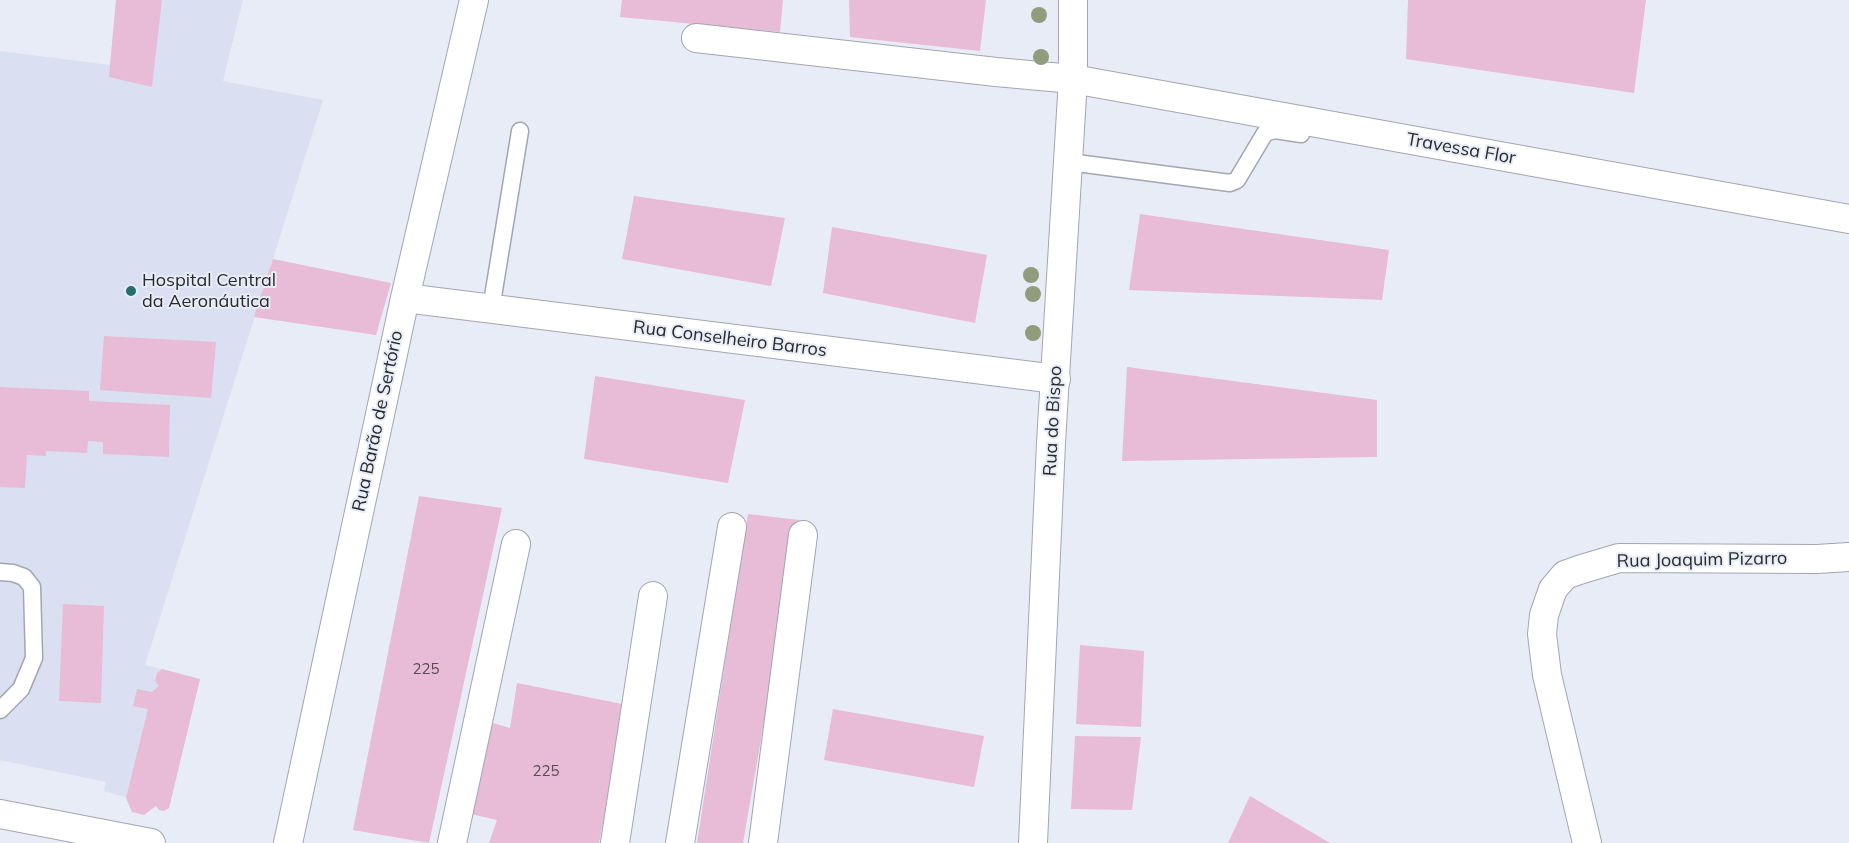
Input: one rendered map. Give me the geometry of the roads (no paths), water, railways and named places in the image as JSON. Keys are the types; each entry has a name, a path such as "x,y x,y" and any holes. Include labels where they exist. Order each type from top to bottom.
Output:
{"street":[{"name":"Rua Barão de Sertório","path":"288,843 405,298 474,0"},
{"name":"Rua do Bispo","path":"1033,843 1051,443 1073,79 1073,0"},
{"name":"Travessa Flor","path":"696,38 1073,79 1849,219"},
{"name":"Rua Conselheiro Barros","path":"405,298 1056,379"},
{"path":"680,843 732,527"},
{"path":"763,843 803,535"},
{"path":"452,843 516,544"},
{"name":"Rua Joaquim Pizarro","path":"1587,843 1547,675 1542,634 1544,615 1553,589 1565,576 1582,568 1619,558 1817,559 1849,557"},
{"path":"615,843 653,596"},
{"path":"0,814 151,843"}],"lane":[{"path":"1069,162 1230,183 1237,180 1265,133 1275,130 1369,144"},
{"path":"491,309 520,131"},
{"path":"0,572 13,572 24,577 32,587 34,658 21,689 0,710"}],"place":[{"name":"Hospital Central da Aeronáutica","path":"131,291"}]}
